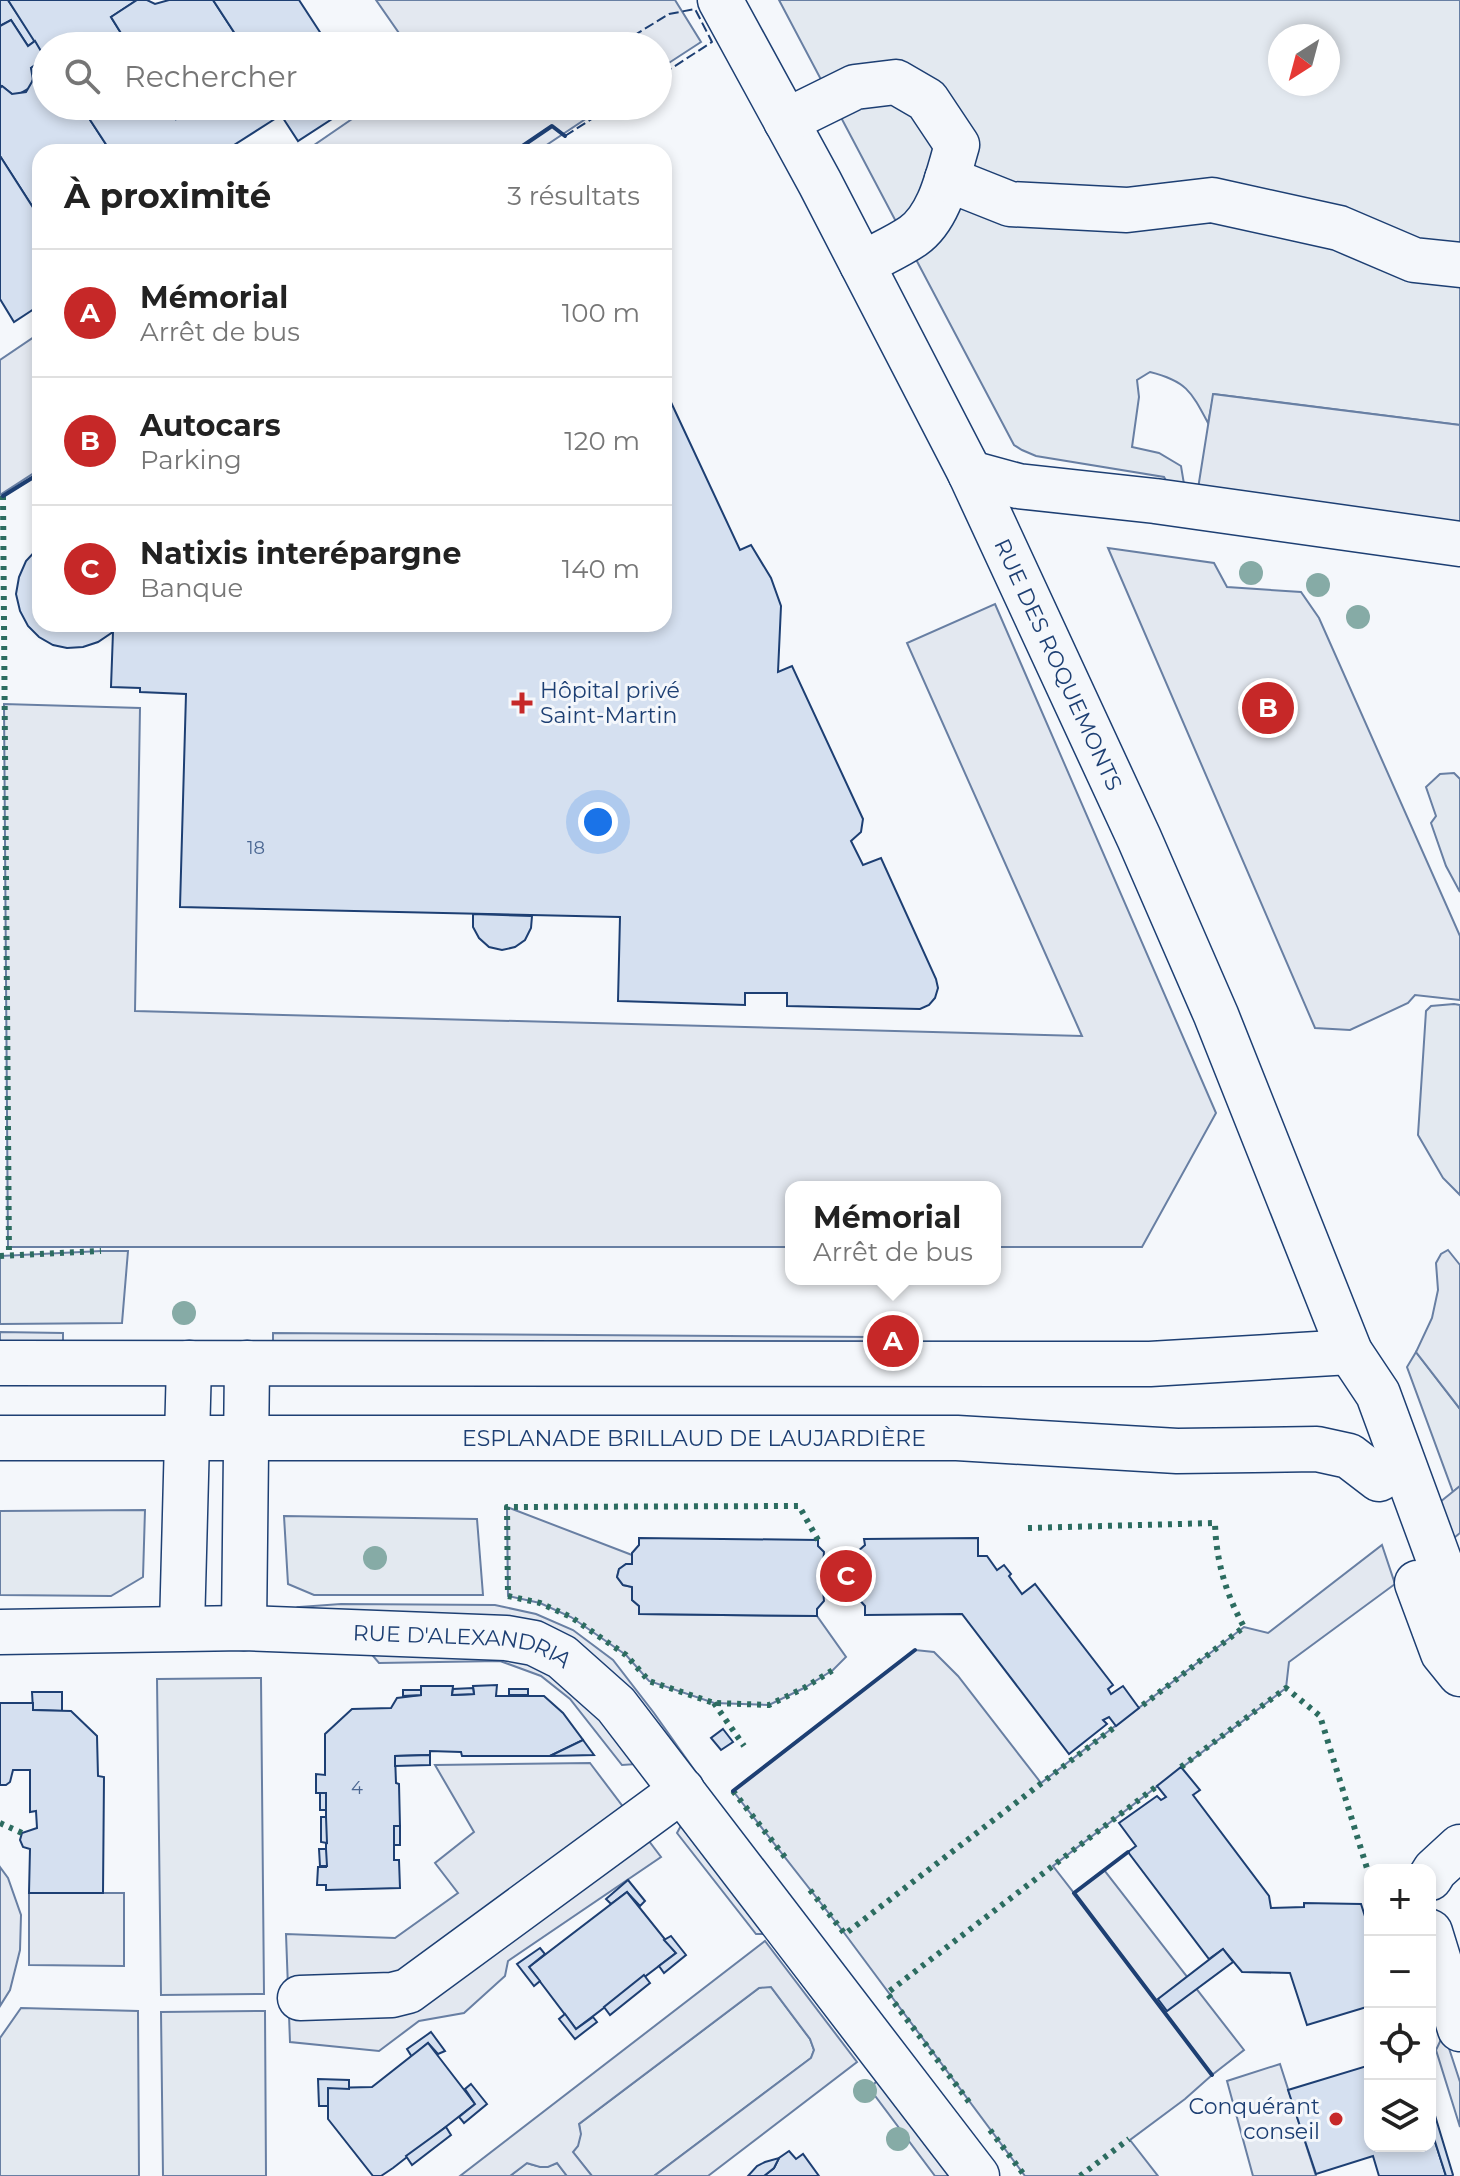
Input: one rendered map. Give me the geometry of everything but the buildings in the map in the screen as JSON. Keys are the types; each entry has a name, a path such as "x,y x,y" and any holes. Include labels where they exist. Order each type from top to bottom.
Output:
{"street":[{"name":"RUE DES ROQUEMONTS","path":"720,0 970,473 1145,852 1216,1015 1350,1352"},
{"path":"786,121 855,87 896,82 927,100 957,145 943,192 928,220 914,236 862,264"},
{"path":"947,179 1010,204 1127,210 1212,200 1339,228 1414,260 1460,265"},
{"path":"970,473 1018,486 1155,501 1460,544"},
{"path":"0,1363 1150,1364 1350,1352"},
{"path":"1350,1352 1352,1405 1443,1653 1460,1674"},
{"path":"1350,1352 1378,1394 1460,1617"},
{"path":"182,1628 189,1363"},
{"path":"244,1628 247,1363"},
{"name":"ESPLANADE BRILLAUD DE LAUJARDIÈRE","path":"0,1438 957,1438 1177,1451 1317,1449 1349,1456 1379,1479"},
{"name":"RUE D'ALEXANDRIA","path":"0,1632 244,1628 506,1638 534,1643 562,1657 616,1705 977,2176"},
{"path":"300,1998 392,1995 408,1991 682,1790"},
{"path":"1436,1869 1460,1847"},
{"path":"1431,1936 1460,2029"}],"shaded area":[{"path":"376,0 675,0 701,42 672,61 672,32 398,32"},
{"path":"779,0 1460,0 1460,425 1214,394 1208,423 1186,389 1172,379 1150,372 1137,380 1139,397 1132,447 1159,453 1181,466 1184,484 1168,484 1164,477 1036,456 1014,445"},
{"path":"351,120 584,120 548,144 316,144"},
{"path":"32,338 32,474 0,495 0,360"},
{"path":"1213,394 1460,425 1460,534 1197,495"},
{"path":"1108,548 1214,563 1227,587 1301,592 1319,618 1460,936 1460,1000 1415,995 1408,1003 1350,1030 1315,1028"},
{"path":"995,604 1216,1113 1142,1247 1001,1247 1001,1181 785,1181 785,1247 8,1247 4,704 140,708 135,1011 1082,1036 907,643"},
{"path":"1454,773 1460,779 1460,892 1446,866 1431,823 1436,816 1426,787 1440,774"},
{"path":"1460,1005 1460,1195 1443,1178 1418,1135 1426,1011 1431,1006"},
{"path":"1448,1250 1460,1265 1460,1409 1416,1352 1432,1318 1438,1290 1436,1263 1441,1254"},
{"path":"128,1251 122,1323 0,1324 0,1256"},
{"path":"0,1332 63,1333 63,1349 0,1349"},
{"path":"273,1333 873,1337 873,1350 273,1347"},
{"path":"1416,1352 1460,1409 1460,1486 1453,1492 1407,1367"},
{"path":"1460,1486 1460,1533 1443,1547 1430,1510"},
{"path":"507,1507 632,1555 632,1564 619,1569 617,1577 623,1585 632,1587 632,1600 639,1606 639,1614 817,1616 846,1657 833,1670 769,1705 714,1703 649,1681 626,1655 571,1617 540,1603 508,1596"},
{"path":"145,1510 143,1577 111,1596 0,1595 0,1511"},
{"path":"284,1516 477,1519 483,1595 314,1595 288,1584"},
{"path":"1382,1545 1395,1584 1289,1662 1286,1688 1053,1866 1074,1893 1104,1870 1244,2050 1130,2140 1158,2176 1025,2176 845,1934 733,1791 915,1650 934,1652 958,1676 1041,1783 1244,1627 1268,1633"},
{"path":"341,1604 495,1605 536,1614 573,1630 613,1660 695,1771 679,1769 600,1668 318,1619 299,1607"},
{"path":"476,1645 557,1667 638,1764 622,1765 570,1699 541,1676 500,1661 379,1663 367,1649"},
{"path":"261,1678 264,1994 161,1995 157,1679"},
{"path":"590,1763 661,1857 508,1961 505,1976 464,2013 419,2021 379,2051 290,2042 286,1934 395,1938 458,1893 435,1863 474,1832 435,1765"},
{"path":"684,1820 772,1934 756,1934 677,1833"},
{"path":"0,1867 8,1878 21,1915 20,1950 10,1990 0,2006"},
{"path":"29,1893 124,1893 124,1966 29,1965"},
{"path":"765,1941 857,2062 708,2176 654,2176 811,2058 814,2050 810,2039 771,1987 759,1988 579,2124 581,2134 573,2152 592,2176 567,2176 557,2163 540,2167 527,2163 510,2176 460,2176"},
{"path":"765,1986 771,1987 810,2039 814,2050 811,2058 654,2176 592,2176 572,2151 579,2139 579,2124"},
{"path":"21,2008 138,2011 139,2176 0,2176 0,2038"},
{"path":"265,2011 266,2176 163,2176 161,2012"},
{"path":"1444,2033 1460,2082 1460,2127 1436,2050"},
{"path":"1280,2064 1316,2176 1253,2176 1227,2081"},
{"path":"879,2078 952,2176 935,2176 870,2089"},
{"path":"527,2163 549,2166 557,2163 567,2176 510,2176"}],"hedge":[{"path":"3,496 9,1256"},
{"path":"0,1256 101,1251"},
{"path":"818,1540 799,1506 507,1507 508,1596 540,1603 571,1617 626,1655 649,1681 714,1703 769,1705 833,1670"},
{"path":"1028,1528 1215,1523 1223,1577 1244,1627 1139,1708"},
{"path":"1181,1767 1286,1688 1320,1716 1366,1864"},
{"path":"714,1703 744,1746"},
{"path":"810,1890 845,1934 1116,1726"},
{"path":"969,2102 887,1993 1157,1786"},
{"path":"733,1791 788,1861"},
{"path":"0,1823 22,1833"},
{"path":"990,2130 1025,2176"},
{"path":"1080,2176 1129,2139"}],"fence":[{"path":"640,32 669,14 695,9 712,42 672,68"},
{"path":"565,136 590,120"}],"wall":[{"path":"525,144 552,126 565,136"},
{"path":"3,496 32,478"},
{"path":"733,1791 915,1650"},
{"path":"1128,1852 1074,1893 1212,2075"}],"place":[{"name":"Hôpital privé Saint-Martin","path":"522,703"},
{"name":"Autocars","path":"1268,708"},
{"name":"Mémorial","path":"893,1341"},
{"name":"Natixis interépargne","path":"846,1576"},
{"name":"Conquérant conseil","path":"1336,2119"}]}
